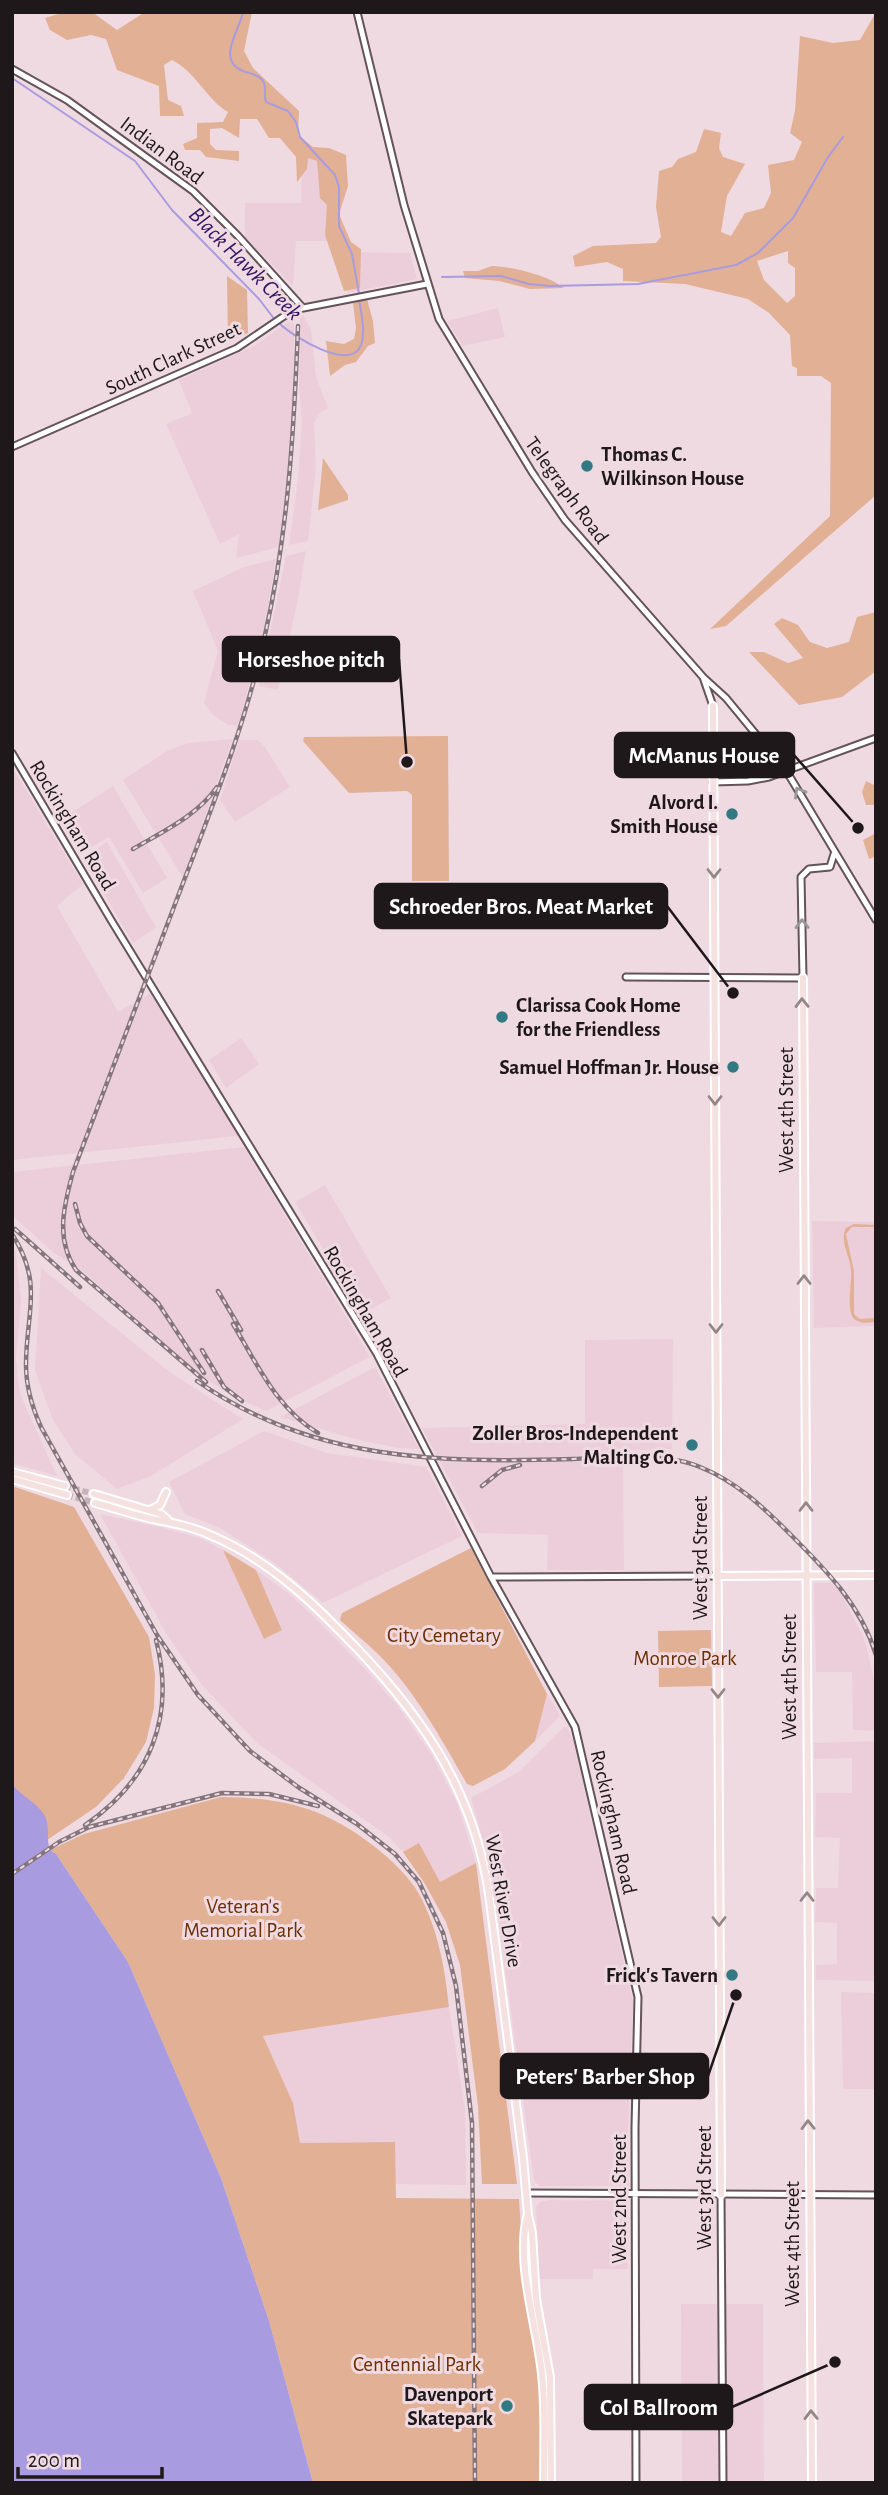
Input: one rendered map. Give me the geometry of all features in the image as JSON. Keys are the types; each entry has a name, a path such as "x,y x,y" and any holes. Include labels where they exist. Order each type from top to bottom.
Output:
{"main road":[{"name":"West 3rd Street","path":"713,706 721,2194"},
{"name":"West 4th Street","path":"803,978 812,2483"},
{"path":"12,1472 65,1486"},
{"path":"12,1479 67,1495"},
{"path":"148,1510 160,1505 166,1492"},
{"name":"West River Drive","path":"94,1494 161,1514 168,1520"},
{"name":"West River Drive","path":"95,1503 200,1530 229,1543 270,1568 302,1595 386,1678 421,1723 445,1761 467,1810 484,1863 532,2234 536,2299 550,2377 551,2483"},
{"path":"717,1576 876,1575"},
{"name":"West River Drive","path":"528,2215 524,2231 528,2294 543,2387 544,2483"}],"street":[{"name":"Telegraph Road","path":"357,12 404,205 439,319 451,342 555,506 589,549 703,677 726,698 787,772 876,920"},
{"name":"Indian Road","path":"12,69 67,100 193,191 303,308"},
{"name":"South Clark Street","path":"12,447 237,348 293,310 427,284"},
{"name":"West 3rd Street","path":"703,677 713,706"},
{"path":"713,706 719,698 726,698"},
{"path":"713,782 757,780 787,772 876,738"},
{"name":"Rockingham Road","path":"12,753 377,1354 491,1577 575,1727 620,1917"},
{"path":"834,851 830,867 845,870"},
{"name":"West 4th Street","path":"803,978 802,877 805,871 830,867"},
{"path":"626,977 803,978"},
{"path":"491,1577 717,1576"},
{"name":"West 2nd Street","path":"620,1917 638,1997 635,2194 636,2483"},
{"path":"526,2193 876,2194"},
{"name":"West 3rd Street","path":"721,2194 723,2483"}],"shaded area":[{"path":"302,155 341,156 340,241 296,241 293,286 245,237 245,203 301,203"},
{"path":"348,252 410,253 417,279 347,293"},
{"path":"498,308 505,337 463,346 447,321"},
{"path":"303,315 311,329 316,377 328,408 321,412 314,422 316,467 308,541 289,545 298,480 302,421 299,387 300,317"},
{"path":"294,317 294,385 279,547 236,558 239,534 220,544 166,424 192,413 179,380 256,345"},
{"path":"306,551 278,690 259,686 286,556"},
{"path":"276,559 264,629 238,726 228,725 213,715 204,703 218,651 193,591 244,567"},
{"path":"233,739 183,878 123,780 167,751 188,743"},
{"path":"239,740 258,740 290,787 235,822 220,800"},
{"path":"12,767 83,884 57,906 118,1012 151,993 238,1136 12,1160"},
{"path":"113,786 167,878 143,893 109,837 80,853 60,820"},
{"path":"107,842 156,927 133,943 83,858"},
{"path":"241,1038 259,1064 226,1088 209,1060"},
{"path":"244,1147 370,1357 266,1411 207,1380 81,1270 54,1253 12,1215 12,1172"},
{"path":"325,1185 391,1298 362,1314 295,1202"},
{"path":"812,1221 876,1222 876,1326 814,1328"},
{"path":"12,1247 16,1252 21,1301 16,1360 20,1394 57,1476 12,1463"},
{"path":"41,1268 171,1373 243,1419 151,1476 117,1489 75,1454 53,1420 35,1370"},
{"path":"673,1339 672,1449 623,1450 624,1570 547,1570 548,1535 478,1533 422,1428 585,1424 585,1340"},
{"path":"375,1367 419,1449 398,1448 355,1439 280,1417"},
{"path":"264,1431 327,1453 426,1467 462,1536 323,1603 273,1562 220,1528 185,1514 169,1482"},
{"path":"100,1514 200,1538 223,1550 264,1639 282,1629 256,1570 311,1614 397,1705 432,1755 457,1803 476,1863 440,1882 419,1844 403,1852 389,1837 257,1743 202,1685 167,1635"},
{"path":"814,1583 832,1583 841,1594 864,1638 874,1679 876,1731 853,1730 852,1672 816,1672"},
{"path":"547,1694 560,1716 535,1741"},
{"path":"567,1727 573,1740 633,2002 628,2135 629,2186 540,2186 534,2181 492,1872 471,1798 519,1772"},
{"path":"876,1741 876,1981 816,1980 816,1965 837,1964 837,1923 815,1922 816,1888 838,1888 840,1838 815,1837 816,1793 852,1793 852,1758 814,1759 814,1743"},
{"path":"12,1784 45,1816 50,1850 56,1854 128,1962 221,2178 269,2321 313,2483 12,2483"},
{"path":"841,1992 876,1993 876,2089 843,2089"},
{"path":"449,2007 465,2110 466,2185 395,2184 395,2142 300,2143 293,2103 263,2036"},
{"path":"627,2201 628,2269 593,2269 593,2279 539,2279 536,2207 540,2202"},
{"path":"681,2304 763,2304 764,2483 682,2483"}],"green space":[{"path":"65,12 92,12 117,30 145,12 252,12 244,51 253,68 299,111 298,135 313,147 329,148 346,155 348,186 339,214 351,242 361,249 360,288 344,291 325,235 327,205 320,198 317,161 308,158 307,169 297,182 296,157 280,138 269,138 257,119 240,119 239,138 222,128 210,129 210,144 216,150 239,151 239,161 206,157 200,150 185,150 183,144 197,138 197,123 223,122 228,112 213,100 188,71 172,60 164,65 168,100 181,106 184,116 160,116 159,86 117,70 106,39 91,35 67,40 50,30 45,18"},
{"path":"876,12 876,495 726,626 710,629 830,516 831,383 821,376 797,376 797,368 792,366 790,335 769,313 748,299 685,284 623,281 623,269 607,262 575,267 573,256 593,246 656,243 661,237 656,207 659,171 672,167 678,159 696,152 704,129 721,133 719,148 723,157 745,164 727,196 721,232 731,236 745,213 764,208 771,193 768,165 794,160 802,142 790,133 795,111 800,36 833,43 860,40","holes":["788,251 788,263 795,268 795,296 787,303 764,280 757,261"]},
{"path":"492,266 530,273 549,279 564,288 530,289 499,281 465,278 463,271 478,271"},
{"path":"227,276 247,290 248,333 228,342"},
{"path":"367,299 375,343 368,346 356,362 345,365 330,376 326,341 344,344 354,339 356,328 353,303"},
{"path":"323,458 348,495 348,500 318,510"},
{"path":"876,612 876,671 842,697 799,705 749,652 764,652 788,663 803,658 774,624 782,618 798,625 810,642 827,648 849,642 857,617"},
{"path":"448,736 449,881 412,881 412,795 407,791 349,793 303,741 304,737"},
{"path":"866,781 876,786 876,805 866,805 862,792"},
{"path":"876,833 876,856 869,859 863,840"},
{"path":"854,1224 876,1225 852,1227 846,1234 854,1271 854,1314 860,1319 876,1318 875,1322 856,1321 850,1310 851,1270 844,1233 846,1228"},
{"path":"12,1486 74,1507 149,1637 155,1674 154,1708 146,1742 124,1778 96,1807 47,1840 44,1818 12,1784"},
{"name":"City Cemetary","path":"471,1548 547,1694 535,1741 505,1769 473,1786 467,1784 428,1718 394,1671 340,1620 342,1613"},
{"path":"223,1550 256,1570 282,1630 264,1639"},
{"name":"Monroe Park","path":"711,1630 712,1686 659,1687 658,1631"},
{"path":"221,1797 285,1803 321,1814 339,1823 375,1847 393,1863 415,1887 426,1907 440,1949 449,2007 263,2036 293,2103 300,2143 395,2142 396,2198 519,2199 526,2302 540,2381 541,2483 313,2483 269,2321 221,2178 128,1962 56,1854 50,1850 84,1834"},
{"path":"419,1843 440,1882 476,1863 517,2184 482,2184 478,2106 460,1965 446,1922 403,1852"}],"waterway":[{"name":"Black Hawk Creek","path":"243,12 231,45 231,60 235,66 261,79 265,86 266,102 288,111 296,122 300,137 335,175 339,187 339,226 352,254 359,294"},
{"name":"Black Hawk Creek","path":"12,78 135,161 172,210 259,299 275,320"},
{"path":"442,277 501,276 529,284 550,286 638,284 736,265 758,253 793,218 828,157 843,137"},
{"name":"Black Hawk Creek","path":"279,323 296,336 321,349 334,354 355,353 361,345 363,334 359,300"}],"tunnel":[{"path":"65,1486 94,1494"},
{"path":"67,1495 95,1503"}],"railway":[{"path":"206,1382 76,1270 65,1246 63,1222 73,1172 216,797 257,668 273,597 284,520 292,443 298,326"},
{"path":"133,849 200,807 217,787"},
{"path":"75,1204 87,1236 158,1303 204,1373"},
{"path":"15,1229 80,1287"},
{"path":"12,1234 28,1268 30,1283 26,1365 28,1389 35,1412 157,1635 198,1695 250,1751 298,1787 357,1824 395,1854 419,1882 443,1933 456,1986 472,2123 475,2483"},
{"path":"218,1291 241,1330"},
{"path":"233,1324 279,1399 318,1433"},
{"path":"202,1350 224,1387 242,1401"},
{"path":"197,1381 241,1407 285,1428 331,1442 378,1451 473,1460 648,1457 675,1460 700,1467 749,1496 817,1561 852,1604 876,1655"},
{"path":"482,1486 502,1470 520,1465"},
{"path":"85,1825 108,1808 126,1788 152,1745 159,1721 162,1695 156,1640"},
{"path":"12,1874 59,1842 89,1827 222,1793 269,1794 318,1806"}],"place":[{"name":"Thomas C. Wilkinson House","path":"587,466"},
{"name":"Horseshoe pitch","path":"407,762"},
{"name":"Alvord I. Smith House","path":"732,814"},
{"name":"McManus House","path":"858,828"},
{"name":"Schroeder Bros. Meat Market","path":"733,993"},
{"name":"Clarissa Cook Home for the Friendless","path":"502,1017"},
{"name":"Samuel Hoffman Jr. House","path":"733,1067"},
{"name":"Zoller Bros-Independent Malting Co.","path":"692,1445"},
{"name":"Frick's Tavern","path":"732,1975"},
{"name":"Peters' Barber Shop","path":"736,1995"},
{"name":"Col Ballroom","path":"835,2362"},
{"name":"Davenport Skatepark","path":"507,2406"}],"park label":[{"name":"Veteran's Memorial Park","path":"243,1918"},
{"name":"Centennial Park","path":"417,2364"}]}
